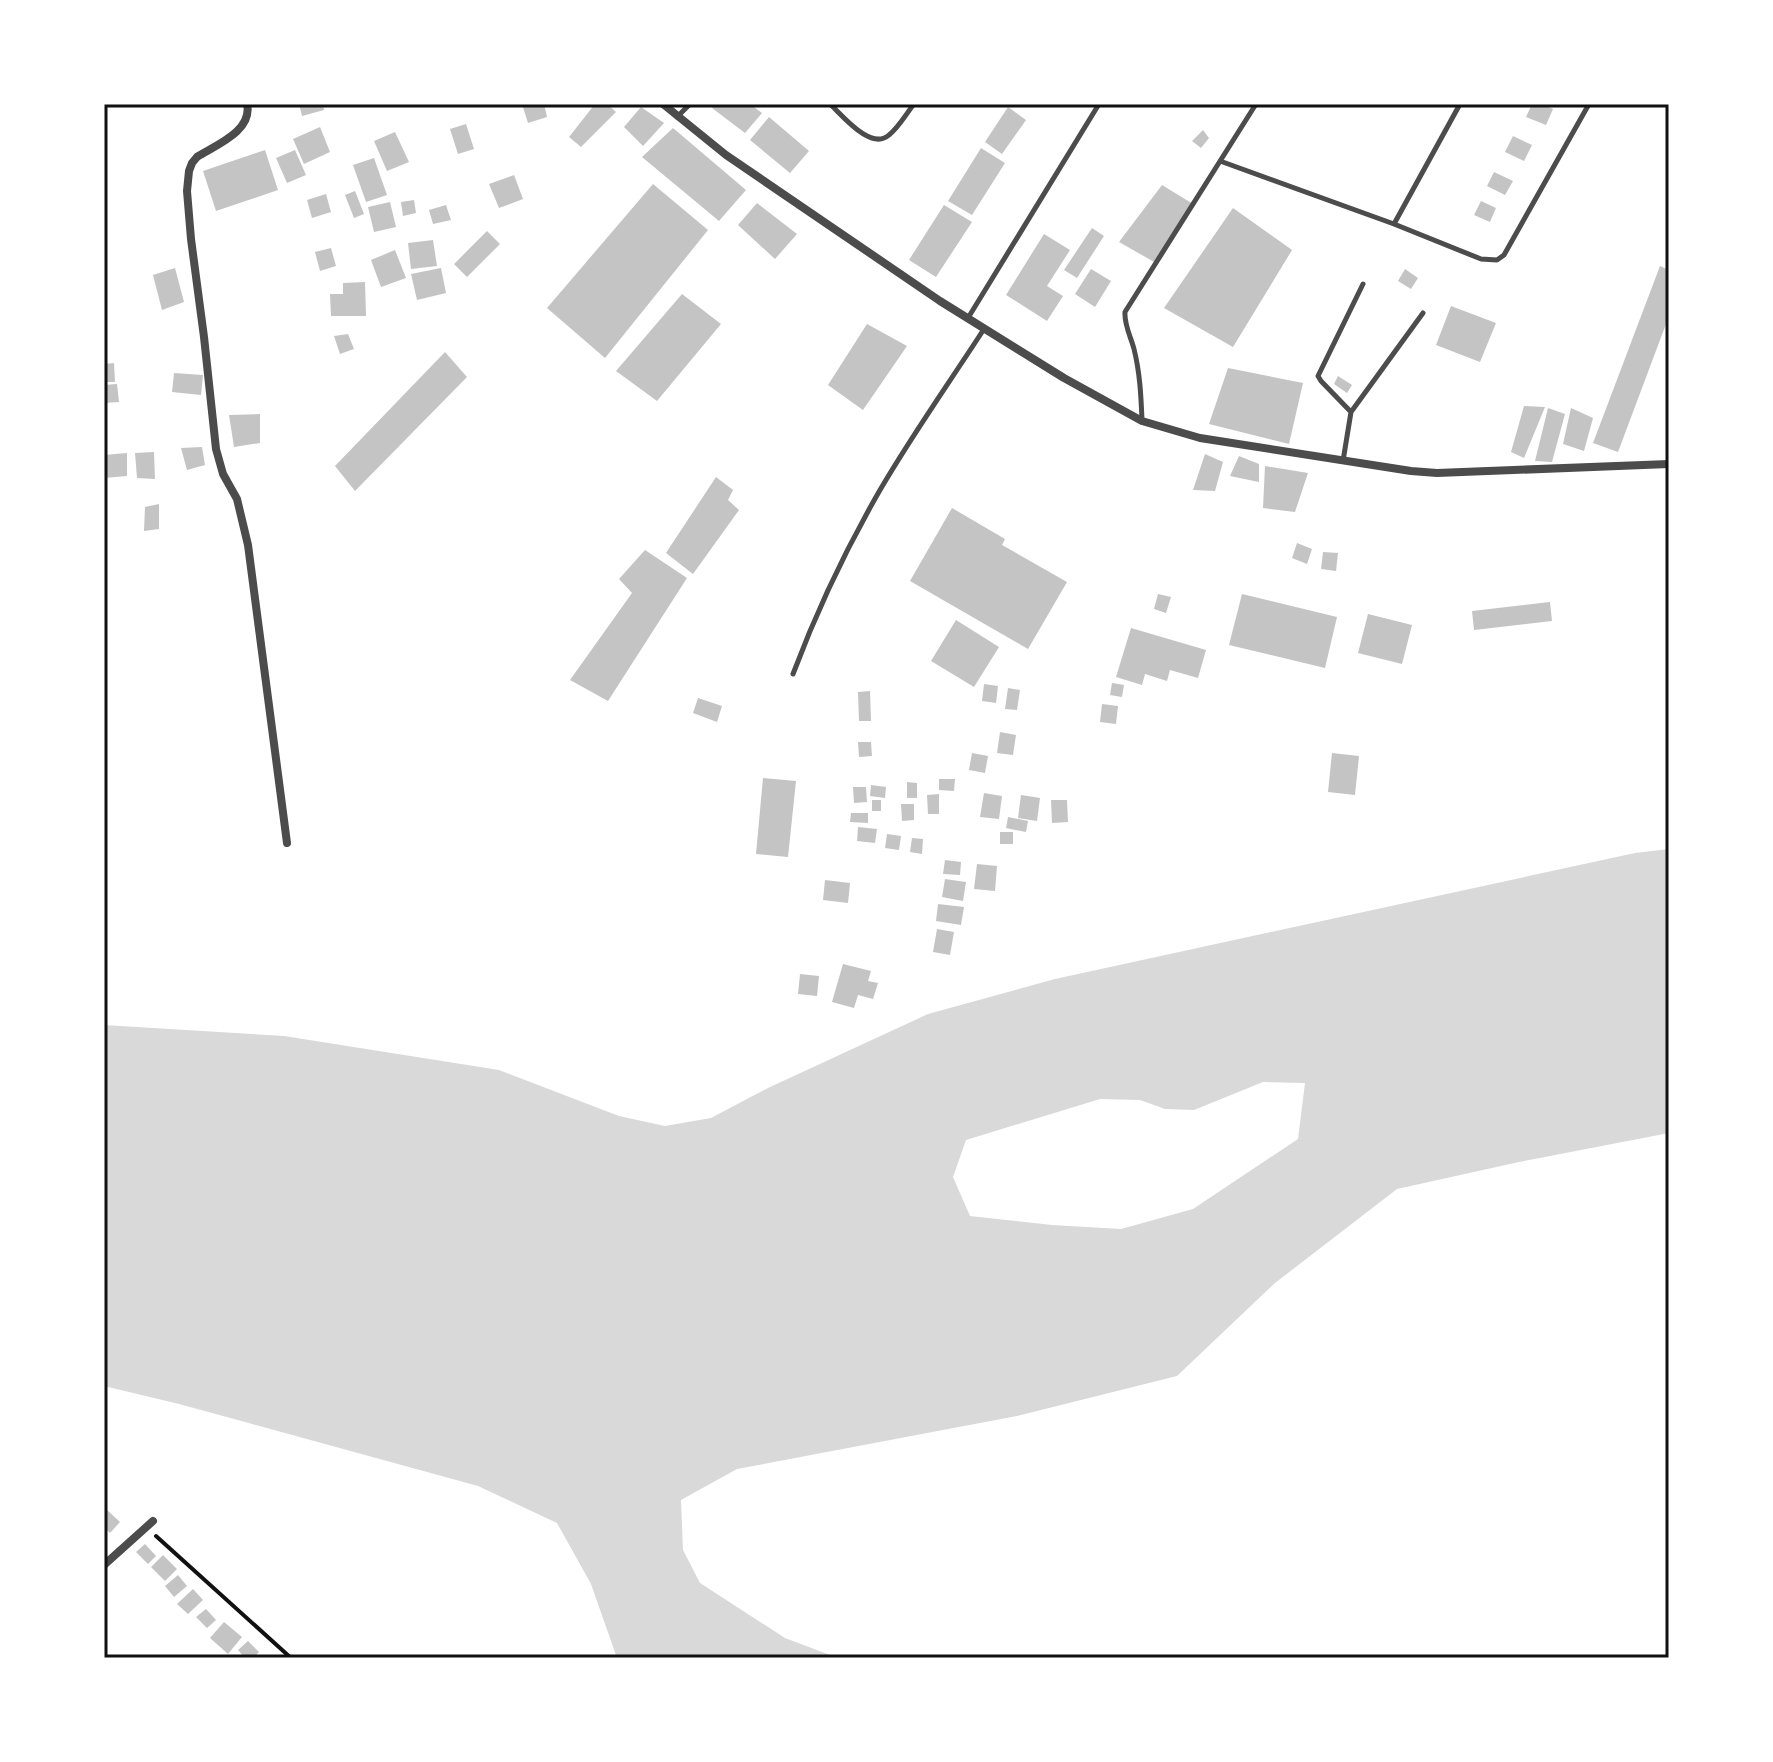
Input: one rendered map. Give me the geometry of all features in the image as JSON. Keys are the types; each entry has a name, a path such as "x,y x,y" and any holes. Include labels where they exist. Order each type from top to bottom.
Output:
{"street":[{"path":"247,104 248,120 239,130 192,163 187,191 216,449 223,474 237,499 248,545 287,843"},
{"path":"663,104 726,155 968,318 1064,378 1142,421 1200,438 1411,471 1437,473 1669,464"},
{"path":"104,1565 150,1524"}],"lane":[{"path":"677,117 690,104"},
{"path":"830,104 865,135 879,140 891,133 914,104"},
{"path":"968,318 1099,104"},
{"path":"1142,421 1141,380 1124,320 1125,312 1256,104"},
{"path":"1394,224 1460,104"},
{"path":"1220,161 1481,259 1497,260 1504,255 1589,104"},
{"path":"1351,412 1318,376 1363,284"},
{"path":"1343,462 1351,412 1423,313"},
{"path":"793,674 813,622 860,526 902,454 985,328"}],"path":[{"path":"150,1524 291,1658"}],"shaded area":[{"path":"1669,849 1669,1133 1397,1189 1275,1283 1177,1376 1017,1416 737,1469 681,1500 683,1550 700,1583 785,1638 838,1658 617,1658 591,1584 557,1523 478,1486 104,1386 104,1025 284,1036 499,1070 619,1116 665,1126 711,1118 768,1088 928,1014 1055,979 1635,853","holes":["1263,1082 1305,1083 1298,1139 1193,1209 1121,1229 970,1216 953,1177 966,1140 1100,1099 1140,1100 1165,1109 1194,1110"]}],"building":[{"path":"299,104 323,104 324,110 302,116"},
{"path":"522,104 544,104 547,117 528,123"},
{"path":"595,104 607,104 616,112 581,147 569,137"},
{"path":"716,104 750,104 762,113 745,133 712,108"},
{"path":"1532,104 1553,109 1546,125 1526,117"},
{"path":"641,107 664,123 643,146 624,127"},
{"path":"1008,107 1026,120 1002,154 985,142"},
{"path":"769,117 809,151 790,173 750,140"},
{"path":"466,124 474,149 458,154 450,129"},
{"path":"320,127 330,152 304,164 293,139"},
{"path":"673,128 746,190 719,221 642,157"},
{"path":"1203,130 1209,138 1201,148 1192,141"},
{"path":"395,132 409,162 387,171 374,141"},
{"path":"1513,136 1532,145 1524,161 1505,152"},
{"path":"981,148 1005,163 972,215 948,201"},
{"path":"265,150 278,190 216,211 203,171"},
{"path":"295,150 306,175 287,183 276,158"},
{"path":"374,158 387,195 366,202 353,165"},
{"path":"1494,172 1513,181 1505,195 1487,186"},
{"path":"514,175 523,199 499,208 489,184"},
{"path":"653,184 708,230 605,358 547,308"},
{"path":"1162,185 1193,204 1156,263 1119,242"},
{"path":"355,191 364,214 354,218 345,195"},
{"path":"326,194 331,212 312,218 307,200"},
{"path":"414,200 416,213 403,216 401,202"},
{"path":"1481,201 1496,208 1490,222 1474,215"},
{"path":"390,202 396,227 374,232 368,207"},
{"path":"757,203 797,234 775,259 738,225"},
{"path":"446,205 451,220 433,224 429,210"},
{"path":"944,205 972,222 936,277 909,260"},
{"path":"1233,208 1292,250 1233,347 1164,308"},
{"path":"1092,228 1104,236 1077,278 1064,270"},
{"path":"487,231 500,244 467,277 454,264"},
{"path":"1044,234 1070,250 1047,286 1063,296 1047,321 1006,295"},
{"path":"433,240 437,266 411,269 408,243"},
{"path":"331,248 336,266 320,271 315,252"},
{"path":"395,250 406,278 381,287 371,260"},
{"path":"1660,266 1669,270 1669,316 1618,452 1593,443"},
{"path":"175,268 184,302 162,310 153,275"},
{"path":"441,268 446,293 417,300 411,274"},
{"path":"1091,269 1111,281 1095,307 1075,294"},
{"path":"1405,269 1418,278 1411,289 1398,281"},
{"path":"365,282 366,316 331,316 330,294 343,294 343,283"},
{"path":"682,294 721,324 657,401 616,371"},
{"path":"1451,306 1496,323 1480,362 1436,345"},
{"path":"867,324 907,346 863,410 828,385"},
{"path":"348,334 354,349 340,354 334,336"},
{"path":"445,352 467,377 355,491 335,466"},
{"path":"114,363 115,382 104,382 104,364"},
{"path":"1228,368 1303,383 1289,444 1209,424"},
{"path":"174,373 203,375 201,395 172,392"},
{"path":"1338,376 1352,385 1347,393 1334,384"},
{"path":"117,384 119,402 104,403 104,385"},
{"path":"1524,406 1545,407 1524,458 1511,452"},
{"path":"1548,408 1565,414 1552,462 1535,461"},
{"path":"1571,408 1593,418 1584,451 1563,444"},
{"path":"260,414 260,443 234,447 229,415"},
{"path":"202,447 205,465 187,470 181,448"},
{"path":"154,452 155,479 137,478 135,453"},
{"path":"127,453 127,476 104,478 104,455"},
{"path":"1205,454 1223,462 1215,491 1193,490"},
{"path":"1239,456 1259,464 1259,482 1230,476"},
{"path":"1265,466 1308,473 1295,512 1263,508"},
{"path":"716,477 733,490 728,500 739,510 693,574 666,553"},
{"path":"159,504 159,529 144,531 145,507"},
{"path":"952,508 1005,539 1002,545 1067,582 1028,649 910,581"},
{"path":"1297,543 1312,549 1307,564 1292,558"},
{"path":"645,550 687,578 608,701 570,680 632,593 619,579"},
{"path":"1323,552 1338,553 1336,571 1321,569"},
{"path":"1158,594 1171,597 1166,613 1154,609"},
{"path":"1242,594 1337,617 1325,668 1229,645"},
{"path":"1550,602 1552,621 1474,630 1472,611"},
{"path":"1368,614 1412,625 1402,664 1358,653"},
{"path":"956,620 999,647 974,687 931,661"},
{"path":"1131,628 1206,650 1198,678 1170,670 1167,681 1145,674 1142,685 1116,677"},
{"path":"1112,683 1124,685 1122,697 1110,695"},
{"path":"984,684 998,686 996,703 982,701"},
{"path":"1008,688 1020,690 1017,710 1005,709"},
{"path":"870,691 871,721 859,721 858,692"},
{"path":"698,698 722,706 717,722 693,713"},
{"path":"1102,704 1118,706 1116,724 1100,722"},
{"path":"1000,732 1016,735 1013,755 997,753"},
{"path":"858,742 871,742 872,756 859,757"},
{"path":"972,753 988,756 985,773 969,770"},
{"path":"1332,753 1359,756 1355,795 1328,792"},
{"path":"763,778 796,781 788,857 756,854"},
{"path":"939,779 955,779 954,791 939,790"},
{"path":"907,782 917,783 917,798 907,798"},
{"path":"871,785 886,787 885,798 870,796"},
{"path":"853,787 866,787 867,802 854,803"},
{"path":"984,793 1002,796 999,819 980,817"},
{"path":"939,794 939,814 928,814 927,795"},
{"path":"1021,795 1040,798 1037,821 1018,818"},
{"path":"872,800 881,800 881,811 872,811"},
{"path":"1051,800 1067,800 1068,822 1052,823"},
{"path":"901,804 914,804 914,820 902,821"},
{"path":"851,813 868,813 868,823 850,822"},
{"path":"1008,817 1028,821 1026,832 1006,828"},
{"path":"858,827 877,829 875,843 857,841"},
{"path":"1000,832 1013,832 1013,844 1000,844"},
{"path":"887,834 901,836 899,850 885,848"},
{"path":"912,838 923,839 922,854 910,852"},
{"path":"945,860 961,862 960,875 943,874"},
{"path":"977,864 997,866 995,891 974,889"},
{"path":"945,879 966,882 963,901 942,897"},
{"path":"825,880 850,883 848,903 823,900"},
{"path":"938,904 964,907 961,925 936,921"},
{"path":"937,929 954,932 950,955 933,952"},
{"path":"843,964 871,971 868,981 878,983 873,999 858,995 854,1008 832,1002"},
{"path":"800,974 819,976 817,996 798,994"},
{"path":"107,1510 120,1522 110,1533 104,1527"},
{"path":"145,1544 156,1556 148,1564 136,1552"},
{"path":"163,1555 177,1569 165,1581 151,1567"},
{"path":"178,1575 187,1586 174,1597 165,1586"},
{"path":"193,1589 203,1600 188,1614 177,1604"},
{"path":"206,1609 216,1620 207,1628 196,1617"},
{"path":"224,1622 242,1637 228,1654 210,1638"},
{"path":"248,1641 259,1652 253,1658 245,1658 238,1650"}]}
